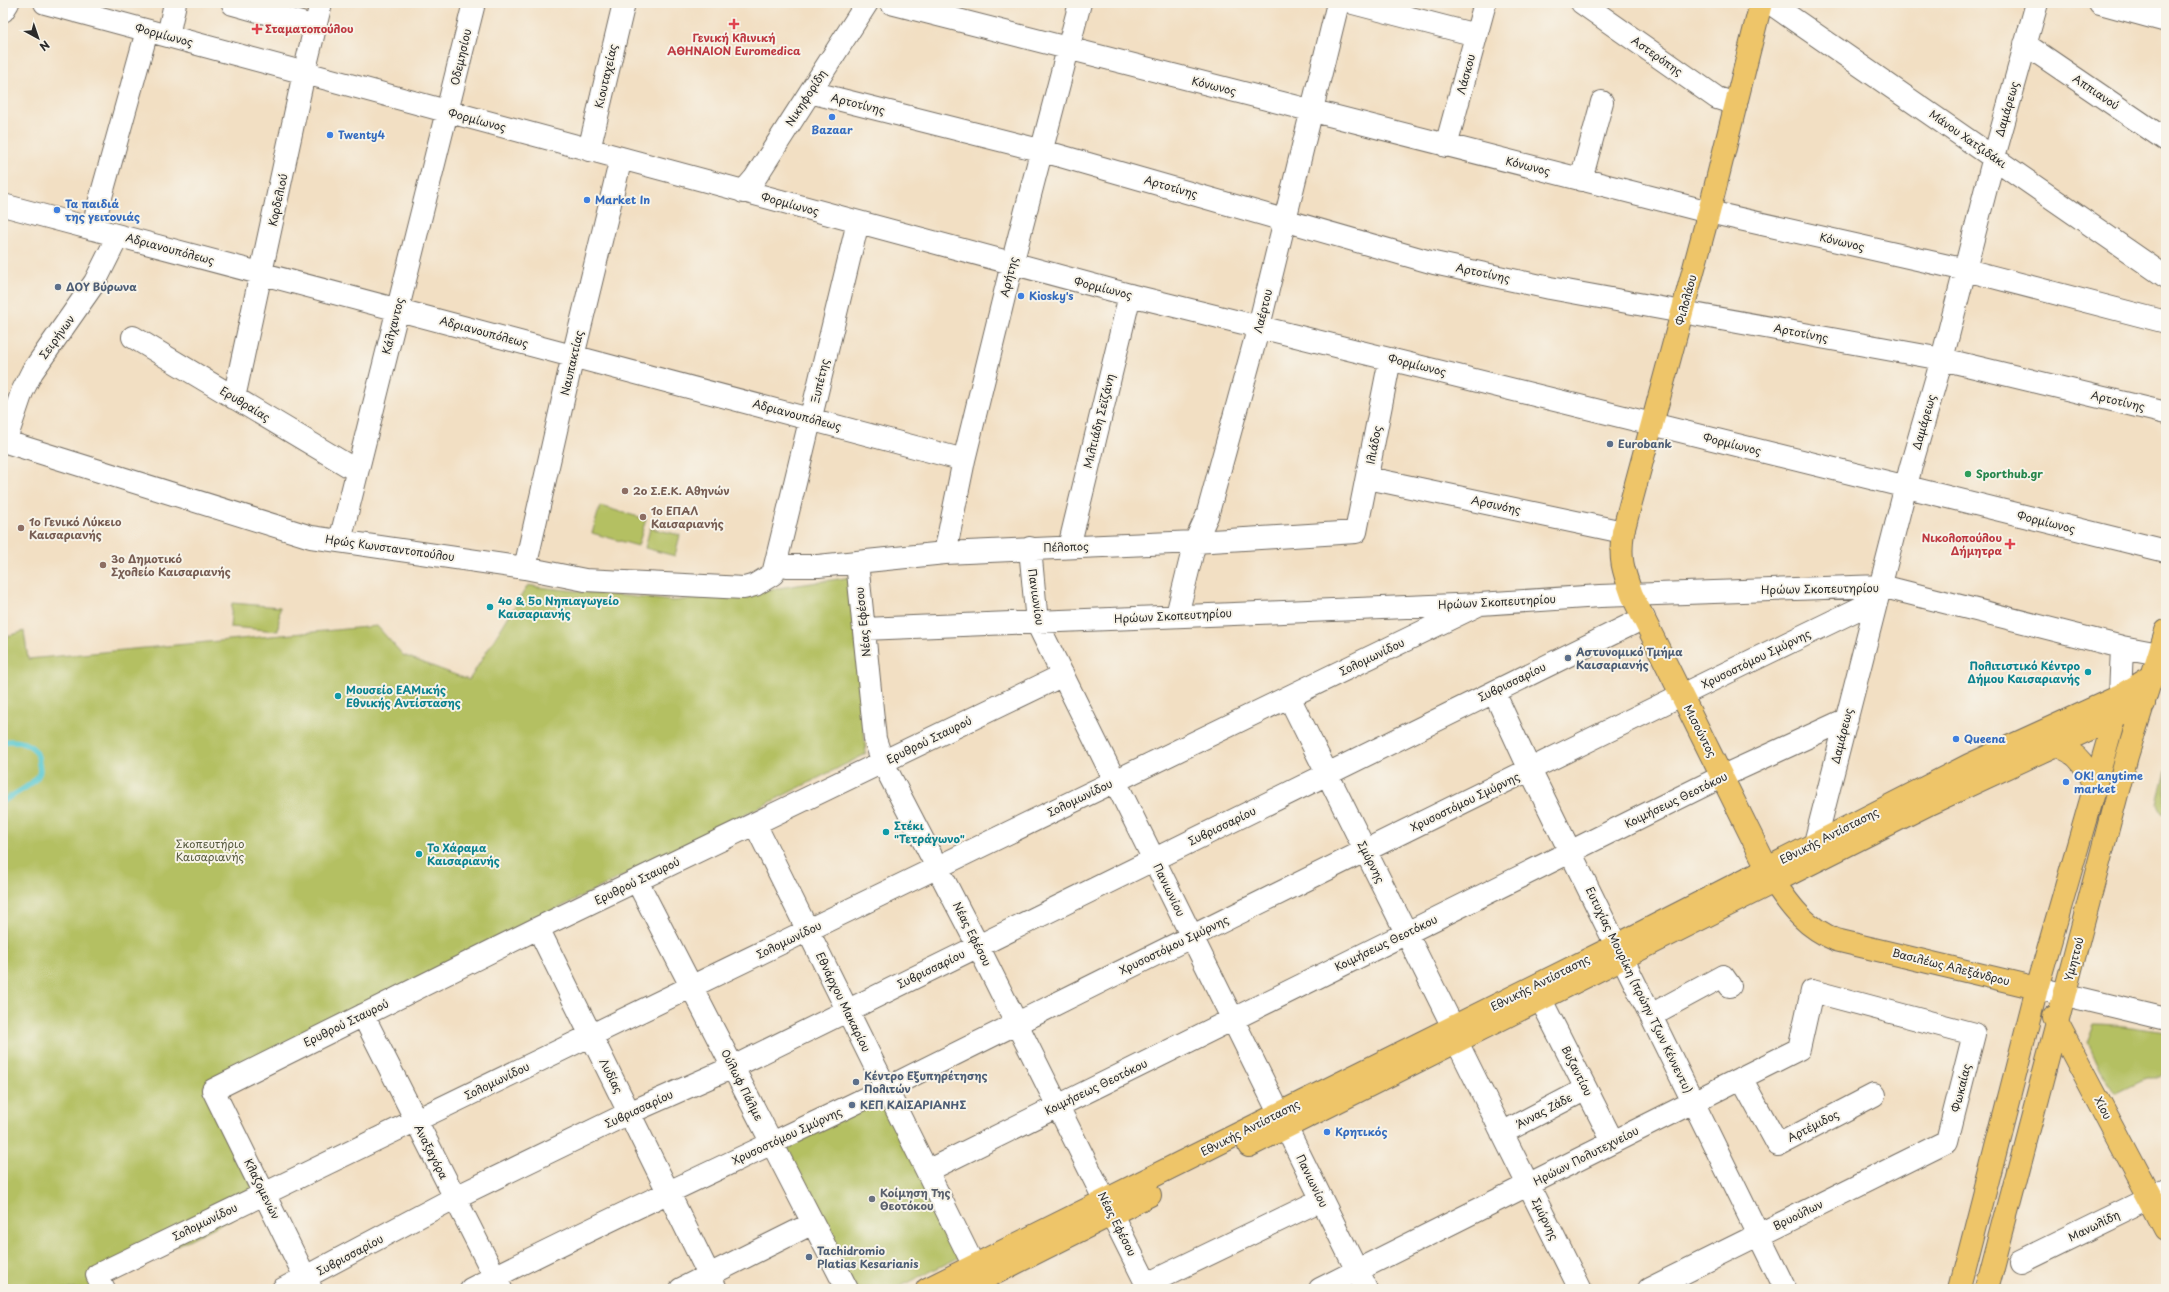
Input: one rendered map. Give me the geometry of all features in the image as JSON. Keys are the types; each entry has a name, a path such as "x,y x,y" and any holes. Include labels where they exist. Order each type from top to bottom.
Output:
{"main road":[{"name":"Φιλολάου","path":"1632,595 1623,571 1620,552 1623,532 1709,212 1761,3"},
{"name":"Μισούντος","path":"1632,595 1771,874"},
{"name":"Υμηττού","path":"1992,1285 2064,994 2126,756 2144,704 2159,676 2159,654 2166,631"},
{"name":"Εθνικής Αντίστασης","path":"1771,874 1815,843 1969,765 2120,696 2159,676"},
{"path":"1960,1289 2037,988 2116,717 2120,696"},
{"name":"Εθνικής Αντίστασης","path":"964,1289 1108,1208 1620,952 1771,874 1931,803 2144,704"},
{"path":"2056,746 2065,748 2081,759 2090,775 2095,790"},
{"name":"Βασιλέως Αλεξάνδρου","path":"1771,874 1791,906 1806,922 1818,932 1836,940 2037,988"},
{"name":"Εθνικής Αντίστασης","path":"1455,1034 1540,1000 1620,952"},
{"name":"Χίου","path":"2037,988 2158,1194 2166,1228"},
{"name":"Εθνικής Αντίστασης","path":"927,1289 983,1278"}],"street":[{"path":"3,11 8,3"},
{"name":"Φορμίωνος","path":"45,3 71,7 158,33 304,73 1130,295 2166,551"},
{"path":"92,229 158,33 175,3"},
{"name":"Κορδελιού","path":"234,398 262,274 304,73 321,3"},
{"name":"Οδεμησίου","path":"448,112 474,3"},
{"name":"Κιουταχείας","path":"589,150 624,3"},
{"name":"Νικηφορίδη","path":"743,192 755,178 867,3"},
{"name":"Κόνωνος","path":"891,3 1069,50 1581,180 1709,212 1966,270 2166,322"},
{"name":"Αρήτης","path":"945,553 964,460 1012,264 1043,151 1080,3"},
{"name":"Λαέρτου","path":"1177,615 1195,542 1206,516 1259,326 1338,3"},
{"path":"1353,3 1476,35"},
{"name":"Λάσκου","path":"1446,146 1485,3"},
{"name":"Αστερόπης","path":"1582,3 1716,98 1736,104"},
{"name":"Μάνου Χατζιδάκι","path":"1770,3 2166,277"},
{"name":"Δαμάρεως","path":"1815,843 1906,487 1942,360 1994,157 2037,3"},
{"path":"2100,3 2166,21"},
{"path":"233,4 316,28"},
{"name":"Αππιανού","path":"2025,44 2166,140"},
{"name":"Αρτοτίνης","path":"810,92 1043,151 1434,263 1550,288 1683,311 1942,360 2166,413"},
{"path":"1581,180 1602,102"},
{"name":"Κάλχαντος","path":"340,541 356,470 448,112"},
{"name":"Ναυπακτίας","path":"525,568 573,356 621,158"},
{"name":"Αδριανουπόλεως","path":"3,205 964,460"},
{"name":"Ξυπέτης","path":"776,563 858,222"},
{"name":"Σειρήνων","path":"4,441 22,392 32,372 77,299 95,282 118,236"},
{"name":"Μιλτιάδη Σεϊζάνη","path":"1069,546 1130,295"},
{"name":"Ερυθραίας","path":"133,337 356,470"},
{"name":"Ιλιάδος","path":"1356,532 1368,478 1390,359"},
{"name":"Ηρώς Κωνσταντοπούλου","path":"4,441 311,537 525,568 586,580 648,582 683,586 744,588 755,585 773,574 776,563"},
{"name":"Αρσινόης","path":"1368,478 1623,532"},
{"name":"Πέλοπος","path":"776,563 788,566 818,566 945,553 1069,546 1195,542 1356,532"},
{"name":"Πανιωνίου","path":"1030,548 1037,624 1361,1280"},
{"name":"Νέας Εφέσου","path":"857,562 875,739 883,763 978,946 1148,1286"},
{"name":"Ηρώων Σκοπευτηρίου","path":"864,629 1037,624 1177,615 1480,604 1600,596 1879,593 2159,654"},
{"name":"Χρυσοστόμου Σμύρνης","path":"471,1289 498,1283 668,1192 886,1088 1530,770 1879,593"},
{"name":"Σολομωνίδου","path":"101,1282 264,1194 1480,604"},
{"name":"Συβρισσαρίου","path":"283,1289 308,1284 454,1198 629,1113 733,1067 1644,618"},
{"path":"2120,696 2122,647"},
{"name":"Ερυθρού Σταυρού","path":"213,1090 538,928 1063,676"},
{"name":"Ευτυχίας Μουρίκη (πρώην Τζων Κέννεντυ)","path":"1494,692 1530,770 1785,1289"},
{"name":"Σμύρνης","path":"1289,697 1326,774 1407,933 1502,1133 1580,1289"},
{"name":"Κοιμήσεως Θεοτόκου","path":"927,1171 1723,776 1847,719"},
{"name":"Εθνάρχου Μακαρίου","path":"755,824 927,1171 983,1278"},
{"name":"Ούλωφ Πάλμε","path":"636,881 847,1289"},
{"name":"Λυδίας","path":"538,928 590,1036 713,1282"},
{"path":"1651,1015 1723,976 1730,986"},
{"name":"Βασιλέως Αλεξάνδρου","path":"2037,988 2166,1019"},
{"name":"Ηρώων Πολυτεχνείου","path":"1320,1289 1361,1280 1528,1185 1799,1049 1812,991 1974,1034"},
{"name":"Βυζαντίου","path":"1540,1000 1613,1142"},
{"name":"Αναξαγόρα","path":"363,1015 498,1283"},
{"name":"Φωκαίας","path":"1947,1141 1974,1034"},
{"name":"Αρτέμιδος","path":"1741,1078 1778,1144 1874,1095"},
{"name":"Άννας Ζάδε","path":"1502,1133 1586,1088"},
{"name":"Κλαζομενών","path":"213,1090 308,1284"},
{"name":"Βρυούλων","path":"1649,1289 1947,1141"},
{"name":"Μανωλίδη","path":"2021,1261 2158,1194"},
{"path":"1148,1286 1322,1200"},
{"path":"681,1289 713,1282 813,1224"}],"green space":[{"path":"600,506 646,519 638,546 592,533"},
{"path":"650,528 680,535 675,556 645,548"},
{"name":"Σκοπευτήριο Καισαριανής","path":"851,577 866,754 204,1086 264,1203 88,1289 3,1289 3,638 24,631 28,659 377,626 403,655 469,680 528,585 673,601 759,591"},
{"path":"232,603 280,607 278,631 230,627"},
{"path":"2166,771 2166,814 2162,812 2158,804"},
{"path":"2094,1024 2166,1032 2166,1072 2161,1078 2147,1078 2116,1093 2100,1071 2087,1042"},
{"path":"883,1098 962,1256 895,1289 851,1289 782,1148"}],"waterway":[{"path":"3,742 21,742 32,747 38,757 40,770 40,773 31,784 3,801"}],"place":[{"name":"Γενική Κλινική ΑΘΗΝΑΙΟΝ Euromedica","path":"734,24"},
{"name":"Σταματοπούλου","path":"257,29"},
{"name":"Bazaar","path":"832,117"},
{"name":"Twenty4","path":"330,135"},
{"name":"Market In","path":"587,200"},
{"name":"Τα παιδιά της γειτονιάς","path":"57,210"},
{"name":"ΔΟΥ Βύρωνα","path":"58,287"},
{"name":"Kiosky's","path":"1021,296"},
{"name":"Eurobank","path":"1610,444"},
{"name":"Sporthub.gr","path":"1968,474"},
{"name":"2ο Σ.Ε.Κ. Αθηνών","path":"625,491"},
{"name":"1ο ΕΠΑΛ Καισαριανής","path":"643,517"},
{"name":"1ο Γενικό Λύκειο Καισαριανής","path":"21,528"},
{"name":"Νικολοπούλου Δήμητρα","path":"2010,544"},
{"name":"3ο Δημοτικό Σχολείο Καισαριανής","path":"103,565"},
{"name":"4o & 5ο Νηπιαγωγείο Καισαριανής","path":"490,607"},
{"name":"Αστυνομικό Τμήμα Καισαριανής","path":"1568,658"},
{"name":"Πολιτιστικό Κέντρο Δήμου Καισαριανής","path":"2088,672"},
{"name":"Μουσείο ΕΑΜικής Εθνικής Αντίστασης","path":"338,696"},
{"name":"Queena","path":"1956,739"},
{"name":"OK! anytime market","path":"2066,782"},
{"name":"Στέκι \"Τετράγωνο\"","path":"886,832"},
{"name":"Το Χάραμα Καισαριανής","path":"419,854"},
{"name":"Κέντρο Εξυπηρέτησης Πολιτών","path":"856,1082"},
{"name":"ΚΕΠ ΚΑΙΣΑΡΙΑΝΗΣ","path":"852,1105"},
{"name":"Κρητικός","path":"1327,1132"},
{"name":"Κοίμηση Της Θεοτόκου","path":"872,1199"},
{"name":"Tachidromio Platias Kesarianis","path":"809,1257"}]}
